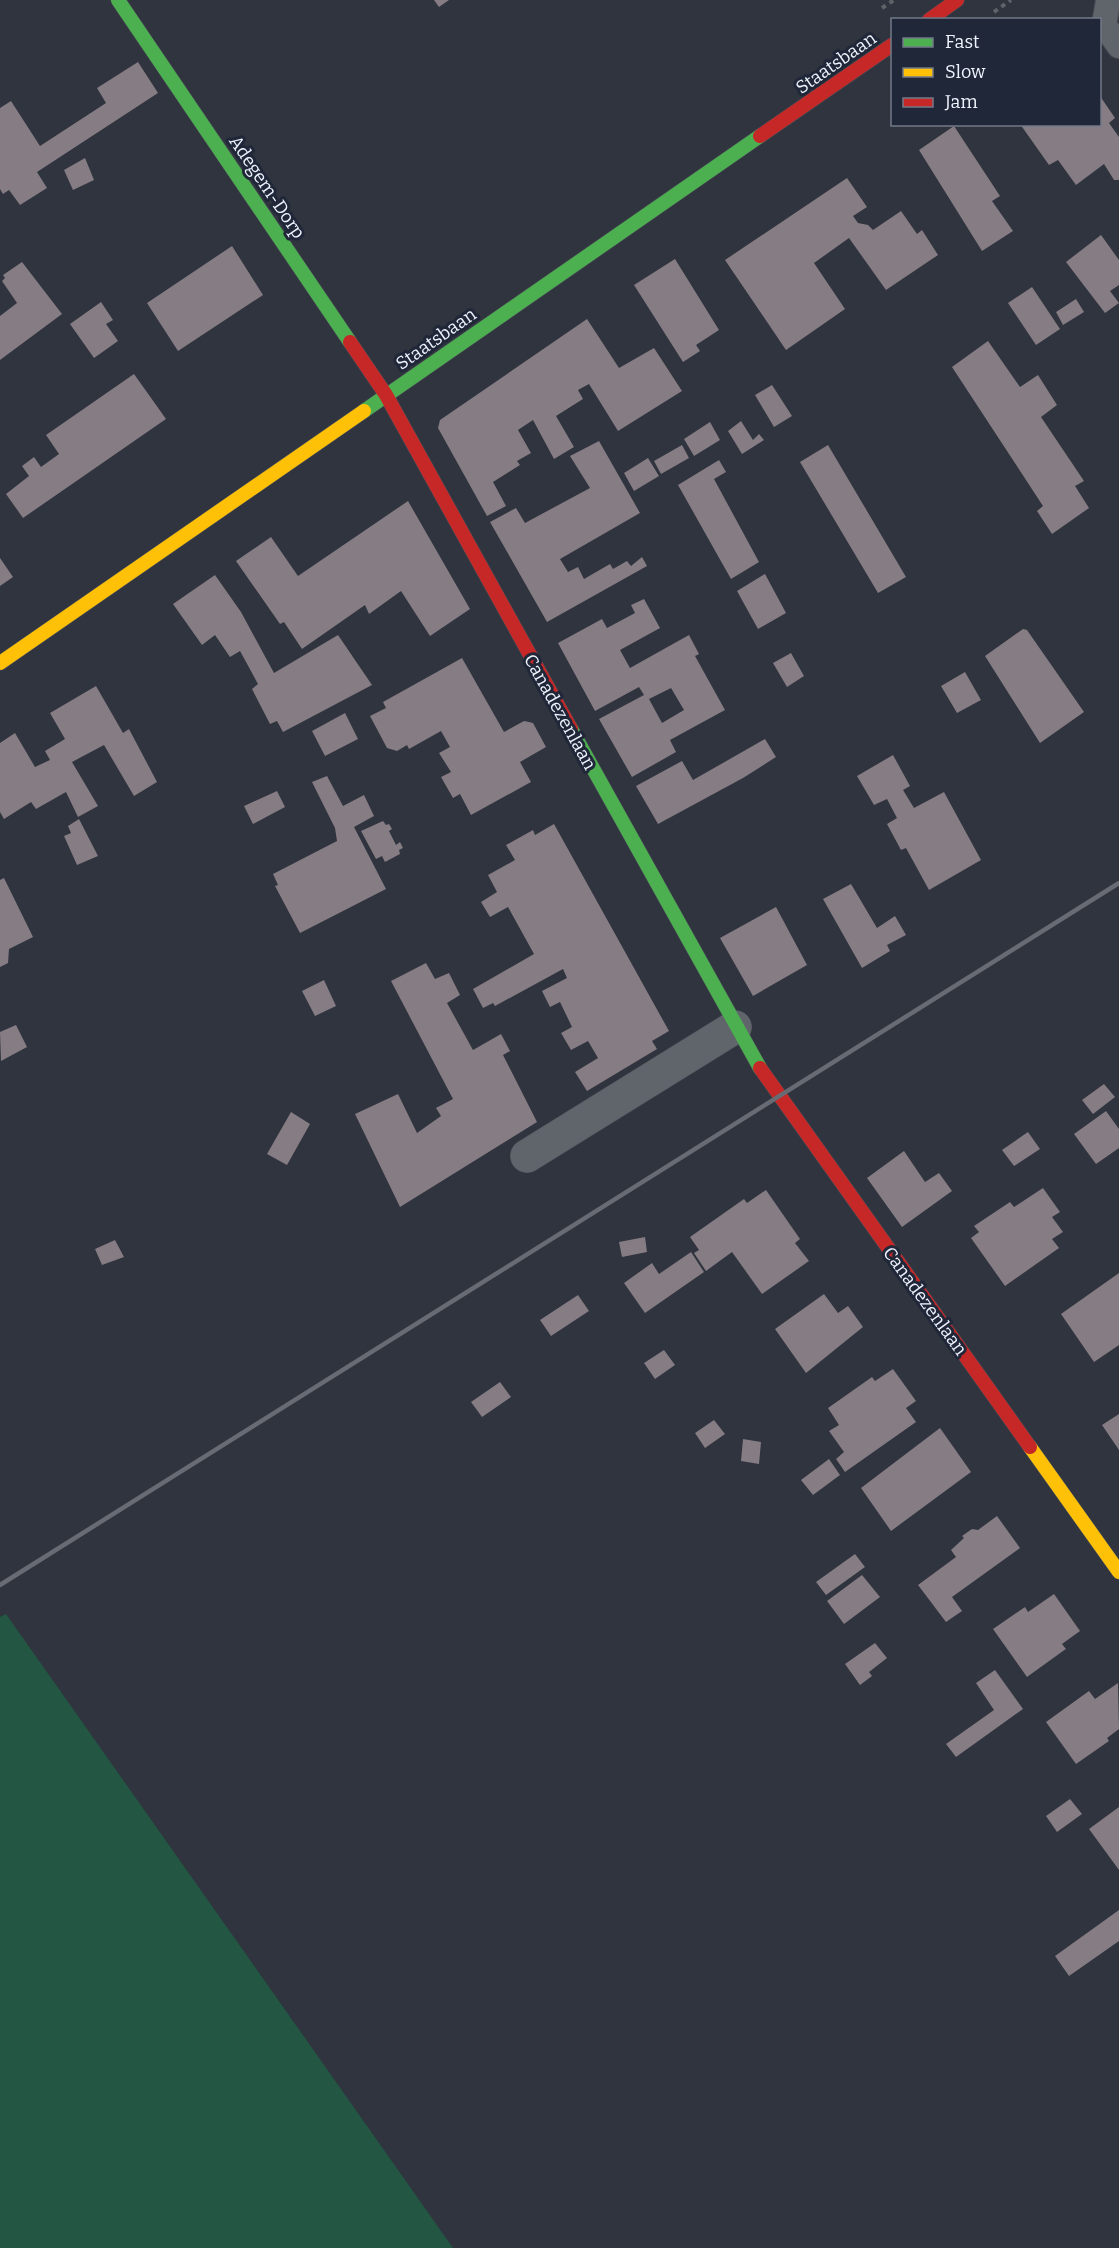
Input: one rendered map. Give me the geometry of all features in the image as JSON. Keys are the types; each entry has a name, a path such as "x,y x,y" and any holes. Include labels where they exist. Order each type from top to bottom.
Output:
{"street":[{"name":"Adegem-Dorp","path":"118,0 387,395"},
{"path":"932,18 955,1"},
{"name":"Staatsbaan","path":"0,663 891,46"},
{"name":"Canadezenlaan","path":"387,395 735,1027 795,1119 1119,1572"},
{"path":"527,1156 735,1027"}],"lane":[{"path":"1108,0 1104,25 1119,46"}],"path":[{"path":"993,13 1011,0"}],"green space":[{"path":"6,1614 453,2248 0,2248 0,1617"}],"building":[{"path":"434,0 449,0 439,7"},
{"path":"138,62 158,93 37,172 47,188 20,205 9,190 3,194 0,189 0,108 11,101 40,146 106,103 97,88"},
{"path":"1101,97 1115,118 1109,123 1119,137 1119,180 1114,180 1104,164 1076,185 1058,160 1049,165 1021,126 1101,126"},
{"path":"954,126 1000,196 992,201 1013,231 982,251 919,150"},
{"path":"85,158 94,180 73,190 64,170"},
{"path":"847,178 867,207 853,216 858,223 868,225 873,230 901,211 917,234 922,230 938,255 886,290 849,238 814,263 845,309 786,350 725,260"},
{"path":"1101,235 1119,260 1119,285 1110,291 1119,303 1105,313 1066,262"},
{"path":"232,246 263,295 178,351 147,303"},
{"path":"675,259 719,330 696,345 700,351 683,362 634,285"},
{"path":"22,262 62,314 0,360 0,316 17,303 2,281 5,278 3,275"},
{"path":"1032,287 1060,329 1036,345 1008,303"},
{"path":"1076,299 1084,312 1063,325 1056,312"},
{"path":"101,302 113,320 106,324 118,341 94,358 70,324"},
{"path":"587,319 619,368 654,348 682,391 618,431 589,384 578,390 583,399 556,416 574,447 554,459 533,420 518,430 531,453 517,461 520,465 493,482 506,506 487,516 438,428 440,420"},
{"path":"988,341 1020,387 1038,375 1057,405 1041,417 1084,481 1075,486 1089,508 1052,534 1037,511 1043,506 952,367"},
{"path":"134,374 166,419 23,518 6,494 29,476 22,466 34,457 41,467 59,454 46,435"},
{"path":"772,385 792,416 774,427 755,395"},
{"path":"741,421 753,440 759,434 764,440 742,454 728,431"},
{"path":"710,422 720,440 694,456 684,439"},
{"path":"599,441 640,513 560,559 568,572 578,567 584,579 610,564 613,569 627,561 631,566 642,557 647,566 547,622 490,522 516,508 525,523 590,488 570,456"},
{"path":"682,445 689,458 661,474 654,461"},
{"path":"828,445 906,577 878,593 800,462"},
{"path":"648,458 659,476 634,491 624,473"},
{"path":"719,460 726,472 714,479 759,562 731,579 678,485"},
{"path":"408,501 470,609 430,636 401,591 369,614 365,605 302,649 284,622 280,624 236,561 271,537 298,576"},
{"path":"0,558 13,577 0,586"},
{"path":"765,574 786,613 758,629 737,591"},
{"path":"215,575 241,612 274,673 338,635 372,685 283,732 277,721 270,724 252,689 258,684 240,651 230,657 215,635 202,645 173,604"},
{"path":"644,599 660,628 620,650 630,668 689,635 699,654 695,656 725,710 670,740 676,752 632,777 599,719 644,695 639,687 595,711 558,643 602,619 607,628 635,613 631,605","holes":["671,688 684,710 662,723 649,699"]},
{"path":"1023,629 1027,630 1084,712 1040,743 985,656"},
{"path":"791,653 804,676 787,687 773,663"},
{"path":"462,658 504,732 524,721 533,723 546,747 520,762 531,782 471,815 460,794 453,798 441,777 451,772 439,753 450,747 441,731 409,749 407,745 397,751 387,748 370,716 386,708 383,702"},
{"path":"965,672 981,700 957,713 941,686"},
{"path":"96,686 123,733 129,729 157,782 134,796 104,745 72,762 98,806 78,817 66,792 36,809 31,802 4,819 0,812 0,743 15,733 35,767 50,760 45,751 65,739 50,713"},
{"path":"345,713 358,739 325,756 312,731"},
{"path":"765,739 776,757 743,778 658,824 636,786 682,761 693,780"},
{"path":"893,755 910,786 903,790 914,808 944,792 981,860 929,890 906,848 901,850 887,824 897,818 887,799 874,805 857,776"},
{"path":"327,776 343,806 364,795 374,816 354,827 386,889 300,933 275,886 278,885 273,874 337,841 335,828 312,782"},
{"path":"277,791 285,807 253,824 244,806"},
{"path":"79,819 98,856 77,865 64,836 71,833 68,826"},
{"path":"383,821 392,829 389,831 396,845 400,842 403,848 399,850 400,854 385,862 382,856 376,859 361,831"},
{"path":"554,824 669,1031 652,1041 657,1049 587,1091 575,1072 598,1058 588,1041 571,1050 561,1033 572,1027 560,1002 550,1007 542,991 567,978 563,969 495,1006 493,1003 483,1008 473,989 534,954 508,907 490,917 481,902 497,892 488,875 515,860 506,845 533,830 535,835"},
{"path":"4,878 33,937 9,949 8,963 0,967 0,880"},
{"path":"851,884 877,928 895,916 906,935 887,945 890,951 862,968 823,899"},
{"path":"776,907 807,965 753,996 720,938"},
{"path":"426,963 435,979 449,973 460,995 447,1003 473,1050 501,1034 510,1051 503,1055 537,1122 400,1207 355,1114 398,1094 417,1133 441,1116 436,1108 453,1099 391,981"},
{"path":"324,980 336,1006 315,1016 302,991"},
{"path":"16,1025 27,1047 1,1061 0,1032"},
{"path":"1104,1084 1115,1097 1093,1114 1082,1100"},
{"path":"1106,1111 1119,1129 1119,1148 1096,1164 1074,1134"},
{"path":"291,1112 310,1124 287,1165 267,1154"},
{"path":"1028,1132 1040,1149 1014,1166 1002,1150"},
{"path":"904,1151 925,1182 939,1173 952,1191 902,1227 867,1178"},
{"path":"1043,1188 1060,1212 1052,1217 1063,1232 1052,1239 1059,1248 1005,1286 971,1238 979,1232 974,1226 1010,1202 1014,1207"},
{"path":"766,1190 800,1239 795,1243 809,1261 762,1294 732,1252 706,1271 694,1253 699,1250 690,1237 744,1199 747,1203"},
{"path":"645,1237 647,1252 622,1257 619,1242"},
{"path":"115,1240 124,1257 102,1265 95,1249"},
{"path":"691,1252 704,1272 645,1313 624,1283 652,1263 659,1274"},
{"path":"1119,1273 1119,1345 1094,1362 1061,1314"},
{"path":"824,1294 838,1313 848,1306 863,1327 806,1373 775,1329"},
{"path":"578,1295 589,1311 551,1336 540,1320"},
{"path":"664,1350 675,1365 655,1379 644,1363"},
{"path":"893,1369 916,1401 906,1408 916,1422 845,1472 836,1459 844,1452 829,1431 839,1425 828,1408 872,1377 875,1381"},
{"path":"500,1382 511,1397 482,1417 471,1402"},
{"path":"1119,1414 1119,1450 1102,1425"},
{"path":"714,1420 725,1434 705,1448 695,1433"},
{"path":"940,1428 971,1472 891,1531 861,1488"},
{"path":"743,1439 761,1442 759,1464 741,1461"},
{"path":"829,1459 840,1475 813,1495 801,1480"},
{"path":"997,1516 1020,1548 952,1597 962,1611 946,1622 918,1585 956,1557 951,1550 964,1538 962,1536 972,1529 978,1530"},
{"path":"855,1554 865,1567 826,1595 816,1582"},
{"path":"862,1575 880,1597 844,1624 827,1601"},
{"path":"1054,1594 1080,1631 1062,1644 1066,1649 1027,1677 993,1629 1025,1607 1028,1612"},
{"path":"875,1643 887,1658 869,1672 872,1676 860,1685 845,1664"},
{"path":"995,1670 1023,1709 956,1757 946,1744 994,1710 976,1683"},
{"path":"1118,1683 1119,1729 1107,1738 1109,1741 1076,1764 1046,1722 1089,1691 1095,1699"},
{"path":"1070,1799 1082,1814 1057,1832 1046,1816"},
{"path":"1119,1807 1119,1870 1089,1829"},
{"path":"1119,1910 1119,1941 1069,1976 1055,1956"}],"railway":[{"path":"0,1585 1119,883"}],"traffic: fast":[{"path":"118,0 350,342"},
{"path":"364,411 760,136"},
{"path":"571,729 760,1068"}],"traffic: slow":[{"path":"0,663 364,411"},
{"path":"1030,1447 1119,1572"}],"traffic: jam":[{"path":"932,18 957,0"},
{"path":"760,136 891,46"},
{"path":"350,342 386,395 571,729"},
{"path":"760,1068 1030,1447"}]}
